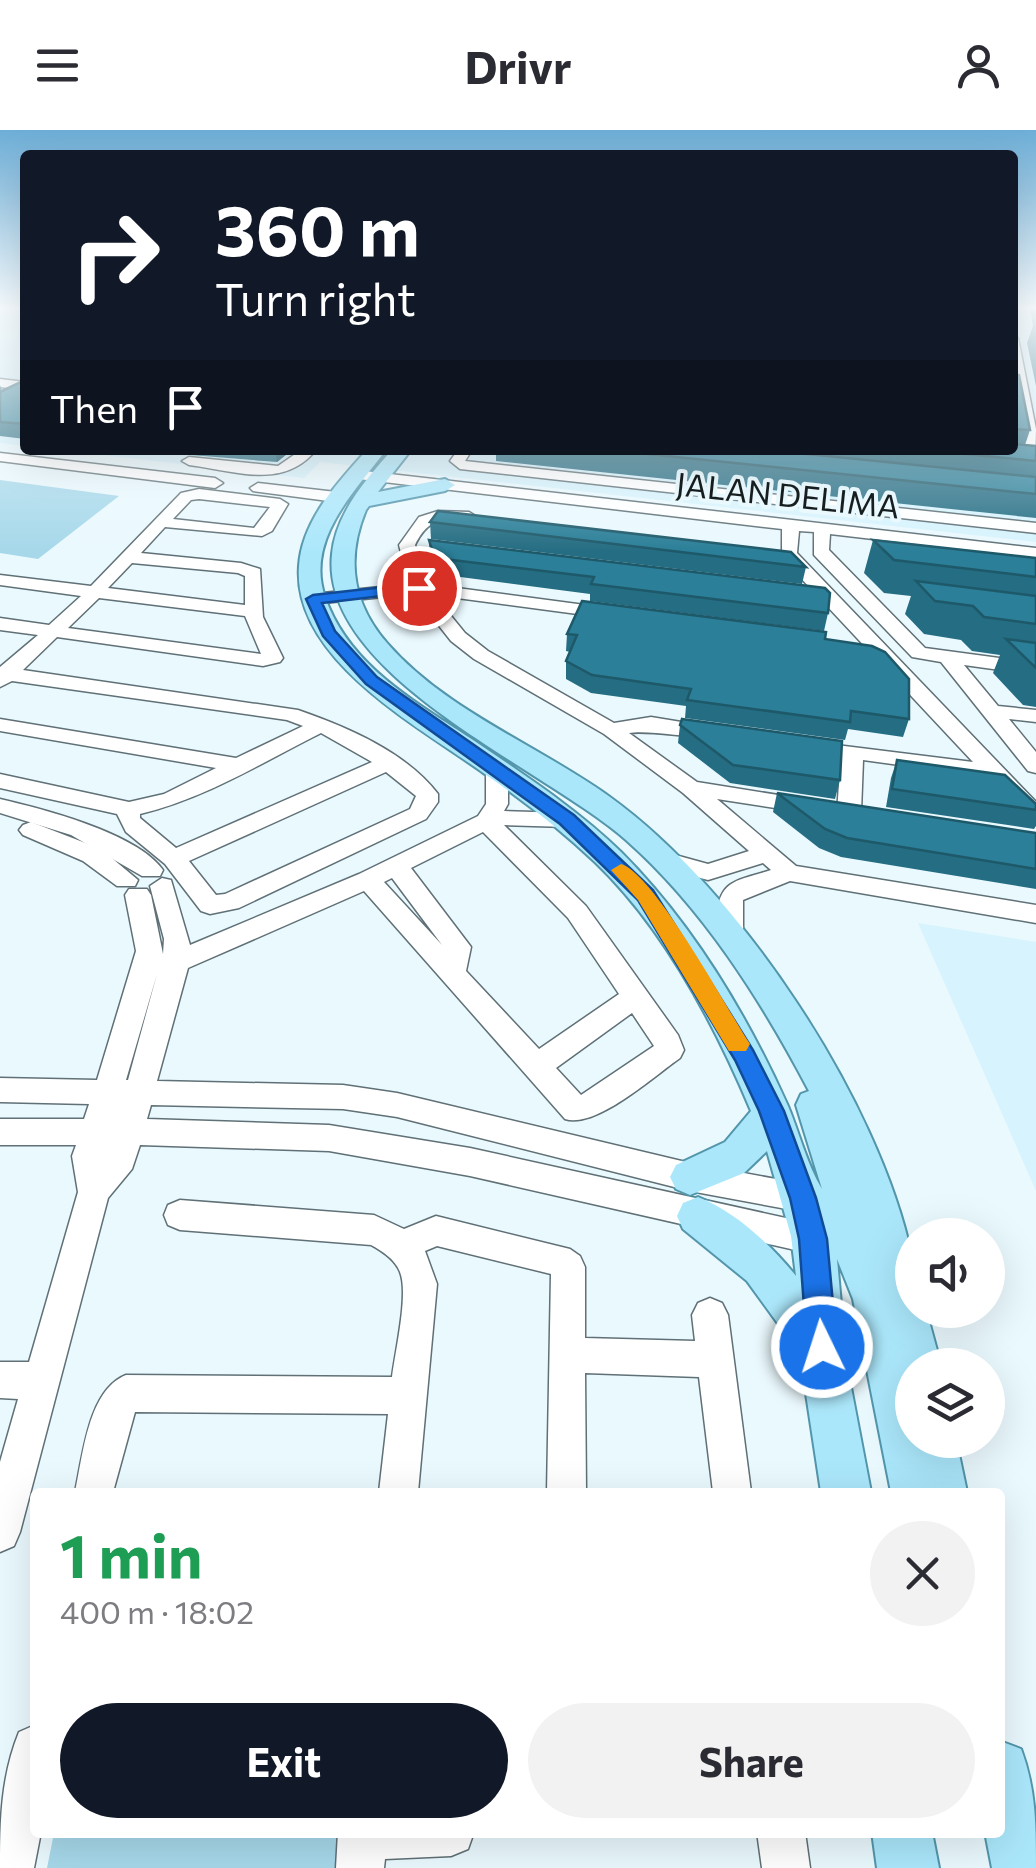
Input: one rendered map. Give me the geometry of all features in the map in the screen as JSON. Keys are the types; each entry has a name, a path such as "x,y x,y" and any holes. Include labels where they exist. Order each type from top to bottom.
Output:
{"main road":[{"path":"396,455 362,480 311,552 309,577 313,599 328,633 372,680 567,820 646,895 745,1056 815,1220 822,1347 845,1488"},
{"path":"401,455 405,473 445,485"},
{"path":"362,480 445,485"},
{"path":"362,480 340,550 340,575 361,625 402,670 456,710 601,804 668,861 730,937 810,1064 850,1140 892,1262 914,1348"},
{"path":"810,1064 816,1119 843,1190 839,1215 815,1220"},
{"path":"771,1111 750,1148 715,1170 694,1196 762,1267 822,1347"},
{"path":"815,1220 853,1246 875,1299 915,1488"},
{"path":"935,1458 941,1488"},
{"path":"1005,1792 1022,1868"},
{"path":"903,1838 908,1868"}],"street":[{"path":"1017,459 1036,461 1024,392"},
{"path":"176,459 285,470 303,455"},
{"path":"461,455 457,461 460,465 692,482 921,507 1036,528"},
{"name":"JALAN DELIMA","path":"0,457 445,485 1036,553"},
{"path":"3,676 92,595 161,522 184,498 198,494 280,503 266,528 251,532 161,522"},
{"path":"920,540 921,507"},
{"path":"484,518 434,516 416,524 419,588 440,618 481,655 611,730 691,788 789,873"},
{"path":"791,525 779,552 830,597 864,646 996,772 1036,816"},
{"path":"823,528 818,548 919,653 1036,670"},
{"path":"0,624 270,660 274,655 254,612 254,573 248,569 128,557"},
{"path":"828,560 866,564"},
{"path":"0,580 92,595 254,612"},
{"path":"313,599 419,588 604,605 640,617"},
{"path":"791,592 830,597"},
{"path":"868,600 895,604"},
{"path":"948,658 1036,766"},
{"path":"0,823 62,840 220,904 418,814 426,802 426,794 390,762 323,724 292,714 3,676"},
{"path":"991,710 1036,716"},
{"path":"611,730 651,723 742,736"},
{"path":"0,781 129,809 172,799 323,724"},
{"path":"0,725 244,766"},
{"path":"779,742 996,772"},
{"path":"691,788 859,814 852,752"},
{"path":"150,878 390,762"},
{"path":"486,821 497,804 497,770"},
{"path":"0,806 78,826 110,841 150,878 146,966 88,1156 94,1192"},
{"path":"0,1532 94,1192 121,1159 176,962 177,938 128,820 129,809"},
{"path":"146,966 176,962 368,880 486,821 516,816 567,820"},
{"path":"368,880 576,1110 584,1109 670,1050 577,912 486,821"},
{"path":"668,861 708,872 769,853"},
{"path":"396,866 458,948 452,972"},
{"path":"730,937 730,897 740,888 789,873 1036,914"},
{"path":"537,1066 634,998"},
{"path":"0,1090 343,1097 397,1105 694,1196"},
{"path":"0,1132 231,1132 348,1140 694,1196 815,1220"},
{"path":"180,1215 374,1230 402,1245 414,1258 420,1284 399,1488"},
{"path":"402,1245 436,1231 564,1262 569,1273 566,1488"},
{"path":"710,1315 731,1488"},
{"path":"568,1354 715,1360"},
{"path":"0,1380 43,1381"},
{"path":"95,1488 115,1407 126,1393 408,1396"},
{"path":"10,1868 30,1772"},
{"path":"361,1846 412,1838"},
{"path":"783,1838 786,1868"}],"shaded area":[{"path":"0,390 20,390 20,445 0,443"},
{"path":"1018,390 1036,390 1036,542 320,462 304,478 102,455 1018,455"},
{"path":"0,480 119,496 38,559 0,553"},
{"path":"918,923 1036,942 1036,1191"},
{"path":"53,1838 338,1838 335,1868 47,1868"}],"building":[{"path":"20,390 20,424 0,422 0,392"},
{"path":"1018,390 1022,390 1030,430 1018,429"},
{"path":"1018,444 1036,446 1036,461 976,455 1018,455"},
{"path":"657,455 817,455 1036,477 1036,494"},
{"path":"438,511 791,552 806,567 430,522"},
{"path":"429,540 825,588 830,593 828,613 591,584 594,577 444,559 433,553"},
{"path":"873,540 1036,558 1036,577 894,560"},
{"path":"916,581 1036,596 1036,624 984,617 973,606 935,601"},
{"path":"582,601 826,632 825,639 872,646 885,652 909,679 909,719 851,711 850,722 687,700 691,689 592,675 566,661 577,635 567,634"},
{"path":"1006,639 1036,643 1036,668"},
{"path":"682,719 842,741 840,780 733,765 680,725"},
{"path":"897,760 1005,775 1036,804 1036,810 892,789"},
{"path":"777,793 1036,833 1036,869 847,838 825,829"}],"slow traffic":[{"path":"621,870 646,895 738,1044"}],"route":[{"path":"419,588 313,599 328,633 372,680 567,820 646,895 745,1056 771,1111 803,1198 813,1239 822,1347"}]}
